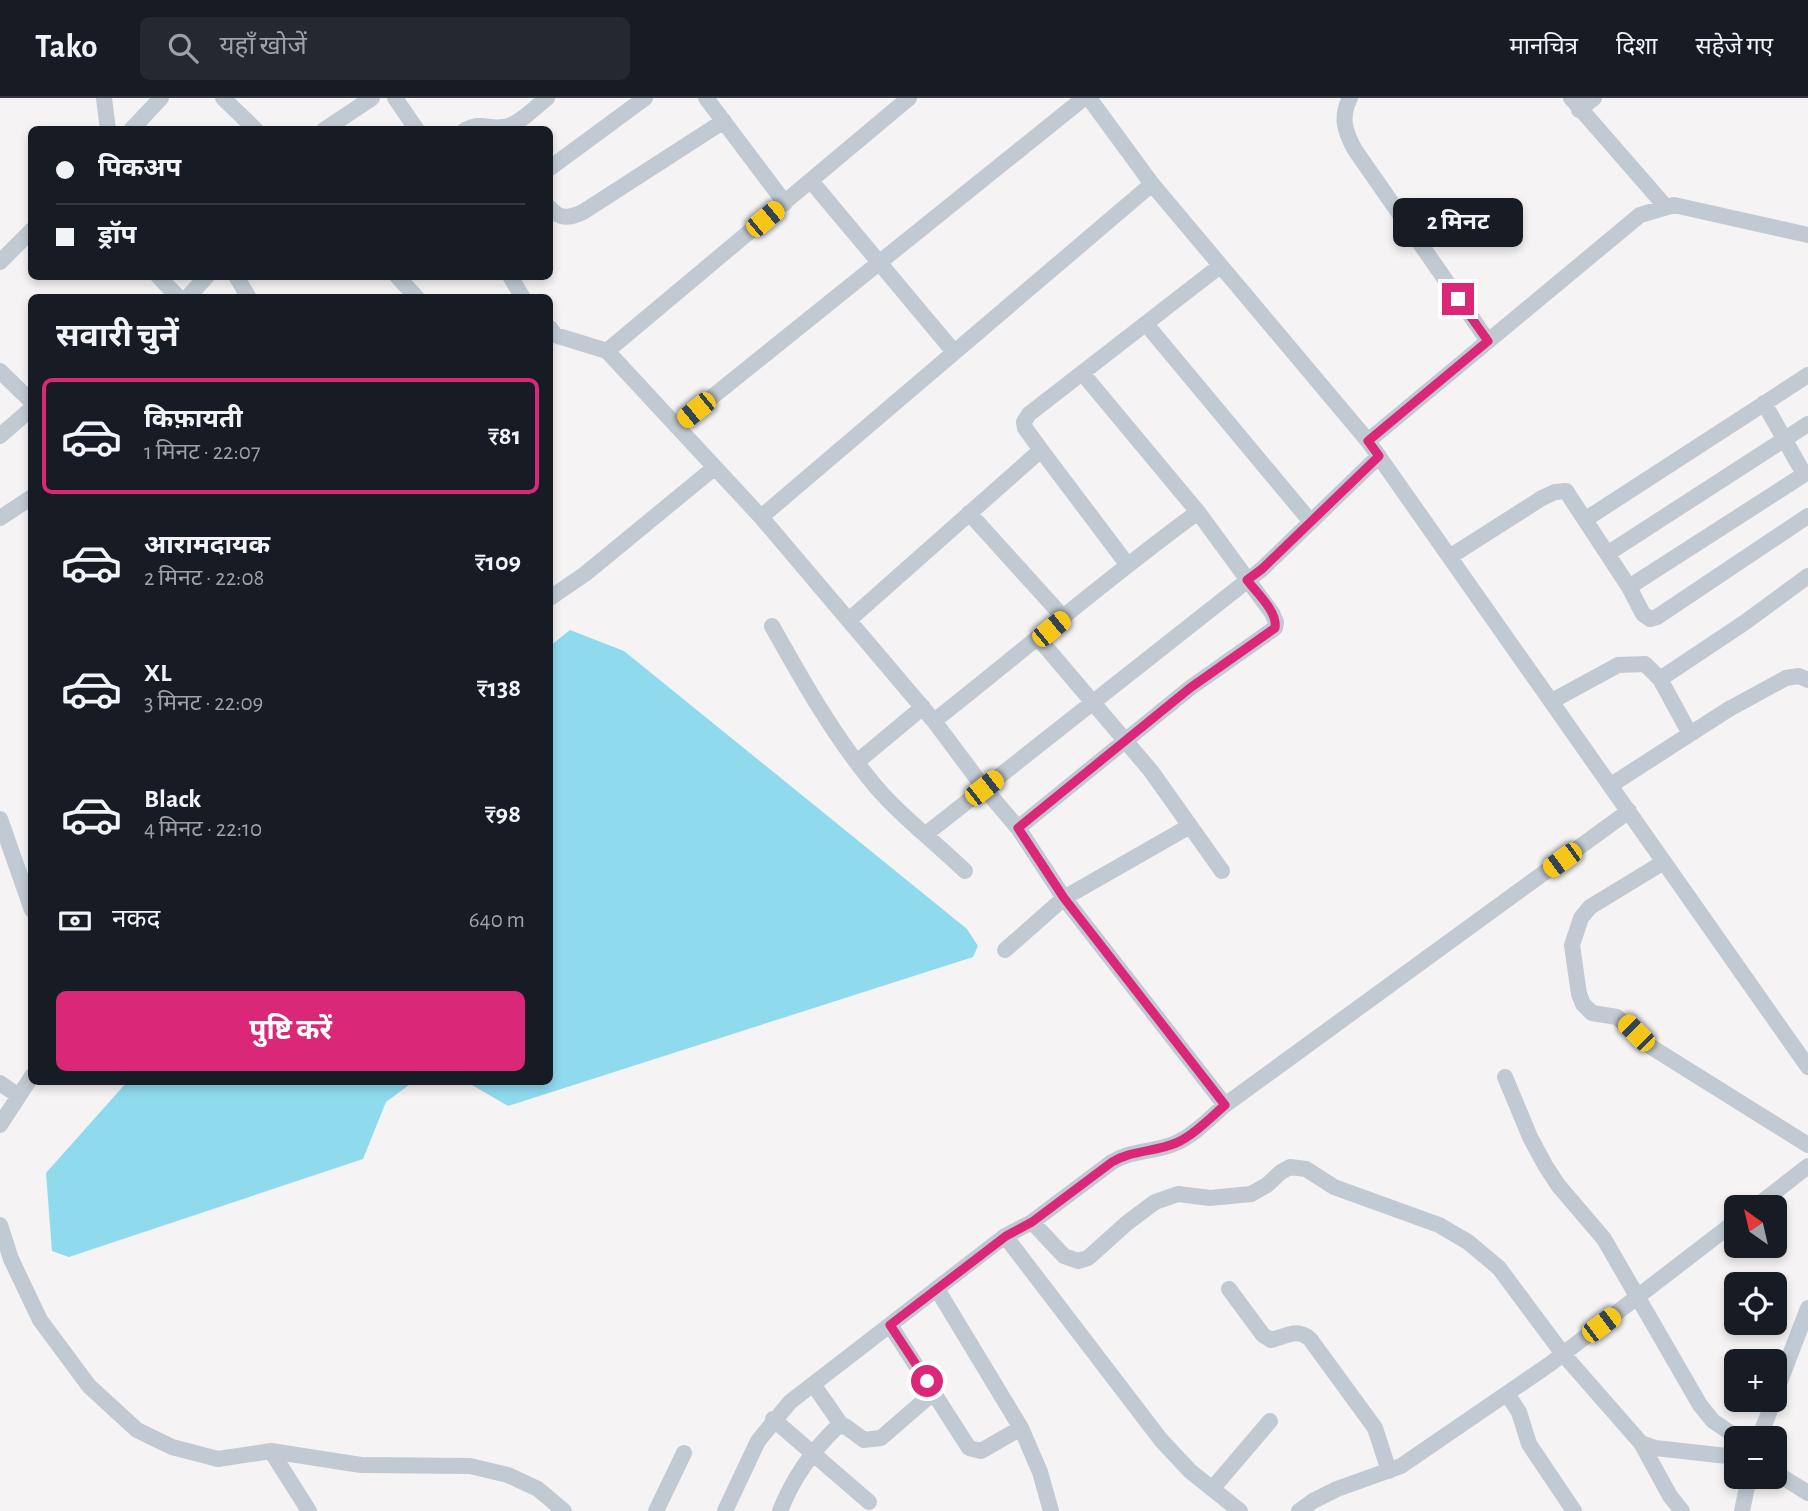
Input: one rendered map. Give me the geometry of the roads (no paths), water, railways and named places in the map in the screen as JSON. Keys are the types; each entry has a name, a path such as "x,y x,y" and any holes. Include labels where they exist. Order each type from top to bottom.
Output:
{"street":[{"path":"104,98 108,126"},
{"path":"135,126 161,98"},
{"path":"330,126 372,98"},
{"path":"395,98 414,126"},
{"path":"508,126 547,98"},
{"path":"553,166 645,98"},
{"path":"676,426 1086,98 1152,184 1368,441 1808,1067"},
{"path":"1350,98 1344,121 1346,133 1355,150 1488,341"},
{"path":"1594,98 1575,104 1665,207"},
{"path":"231,100 253,126"},
{"path":"607,351 811,181 896,101"},
{"path":"553,212 562,217 572,217 583,212 717,106 785,203"},
{"path":"811,181 954,352"},
{"path":"761,517 1152,184"},
{"path":"1368,441 1640,215 1674,205 1808,235"},
{"path":"3,252 28,233"},
{"path":"1127,564 1041,450 1024,422 1029,414 1220,266"},
{"path":"162,280 175,294"},
{"path":"191,294 203,280"},
{"path":"401,280 413,294"},
{"path":"1146,324 1311,522"},
{"path":"553,332 607,351 761,517 923,707 1018,828 1064,898 1225,1105"},
{"path":"1,373 28,398"},
{"path":"1018,828 1190,688 1275,628 1276,622 1198,512 1083,374"},
{"path":"1586,519 1808,375"},
{"path":"1629,587 1806,473 1764,403"},
{"path":"0,436 28,412"},
{"path":"1607,554 1808,424"},
{"path":"849,620 1041,450"},
{"path":"926,834 1262,569 1379,456"},
{"path":"553,596 585,574 714,468"},
{"path":"1451,556 1555,492 1566,491 1629,587 1643,614 1650,619 1657,617 1808,516"},
{"path":"0,518 28,499"},
{"path":"934,721 1039,639 1127,564 1198,512"},
{"path":"969,513 1064,618"},
{"path":"1660,680 1808,576"},
{"path":"772,626 794,666 857,762 895,806 965,871"},
{"path":"1039,639 1151,771 1222,871"},
{"path":"1552,701 1618,665 1645,664 1660,680 1690,734"},
{"path":"1611,785 1729,709 1786,678 1799,676 1808,680"},
{"path":"857,762 923,707"},
{"path":"724,1511 758,1441 773,1419 813,1384 1006,1236 1032,1222 1123,1155 1176,1143 1186,1138 1225,1105 1629,811"},
{"path":"0,819 28,899"},
{"path":"1004,950 1064,898 1190,825"},
{"path":"1664,862 1590,907 1581,918 1572,945 1578,994 1583,1004 1592,1013 1617,1017 1648,1045 1808,1144"},
{"path":"1505,1077 1545,1165 1558,1185 1604,1239 1700,1405 1713,1421 1724,1428"},
{"path":"0,1125 28,1082"},
{"path":"0,1083 19,1096"},
{"path":"1032,1222 1064,1256 1079,1261 1088,1258 1155,1202 1178,1194 1210,1198 1251,1194 1267,1185 1281,1172 1298,1166 1334,1186 1439,1225 1468,1242 1499,1268 1563,1354 1641,1443 1670,1496 1682,1511"},
{"path":"1771,1195 1808,1166"},
{"path":"0,1225 11,1259 40,1320 89,1386 137,1430 172,1447 218,1459 271,1451 361,1465 470,1465 508,1475 538,1489 564,1511"},
{"path":"1299,1511 1336,1489 1401,1466 1563,1354 1724,1230"},
{"path":"1006,1236 1146,1421 1191,1471 1240,1511"},
{"path":"937,1289 1021,1428 1040,1472 1051,1511"},
{"path":"1229,1289 1262,1335 1271,1340 1294,1332 1304,1334 1310,1339 1375,1428 1389,1471"},
{"path":"1787,1374 1801,1347 1808,1308"},
{"path":"890,1325 969,1448 975,1451 988,1448 1021,1428"},
{"path":"813,1384 842,1426 864,1440 881,1438 934,1392"},
{"path":"1507,1394 1519,1412 1529,1444 1574,1511"},
{"path":"773,1419 869,1502"},
{"path":"1212,1489 1270,1421"},
{"path":"780,1511 792,1482 835,1429 842,1426"},
{"path":"1641,1443 1654,1448 1724,1456"},
{"path":"271,1451 309,1511"},
{"path":"656,1511 684,1453"},
{"path":"1787,1480 1808,1493"},
{"path":"1742,1511 1747,1489"}],"water":[{"path":"570,630 624,651 967,929 978,946 973,957 508,1106 472,1085 553,1085 553,644"},
{"path":"124,1085 409,1085 386,1102 363,1159 69,1257 52,1251 46,1173"}]}
